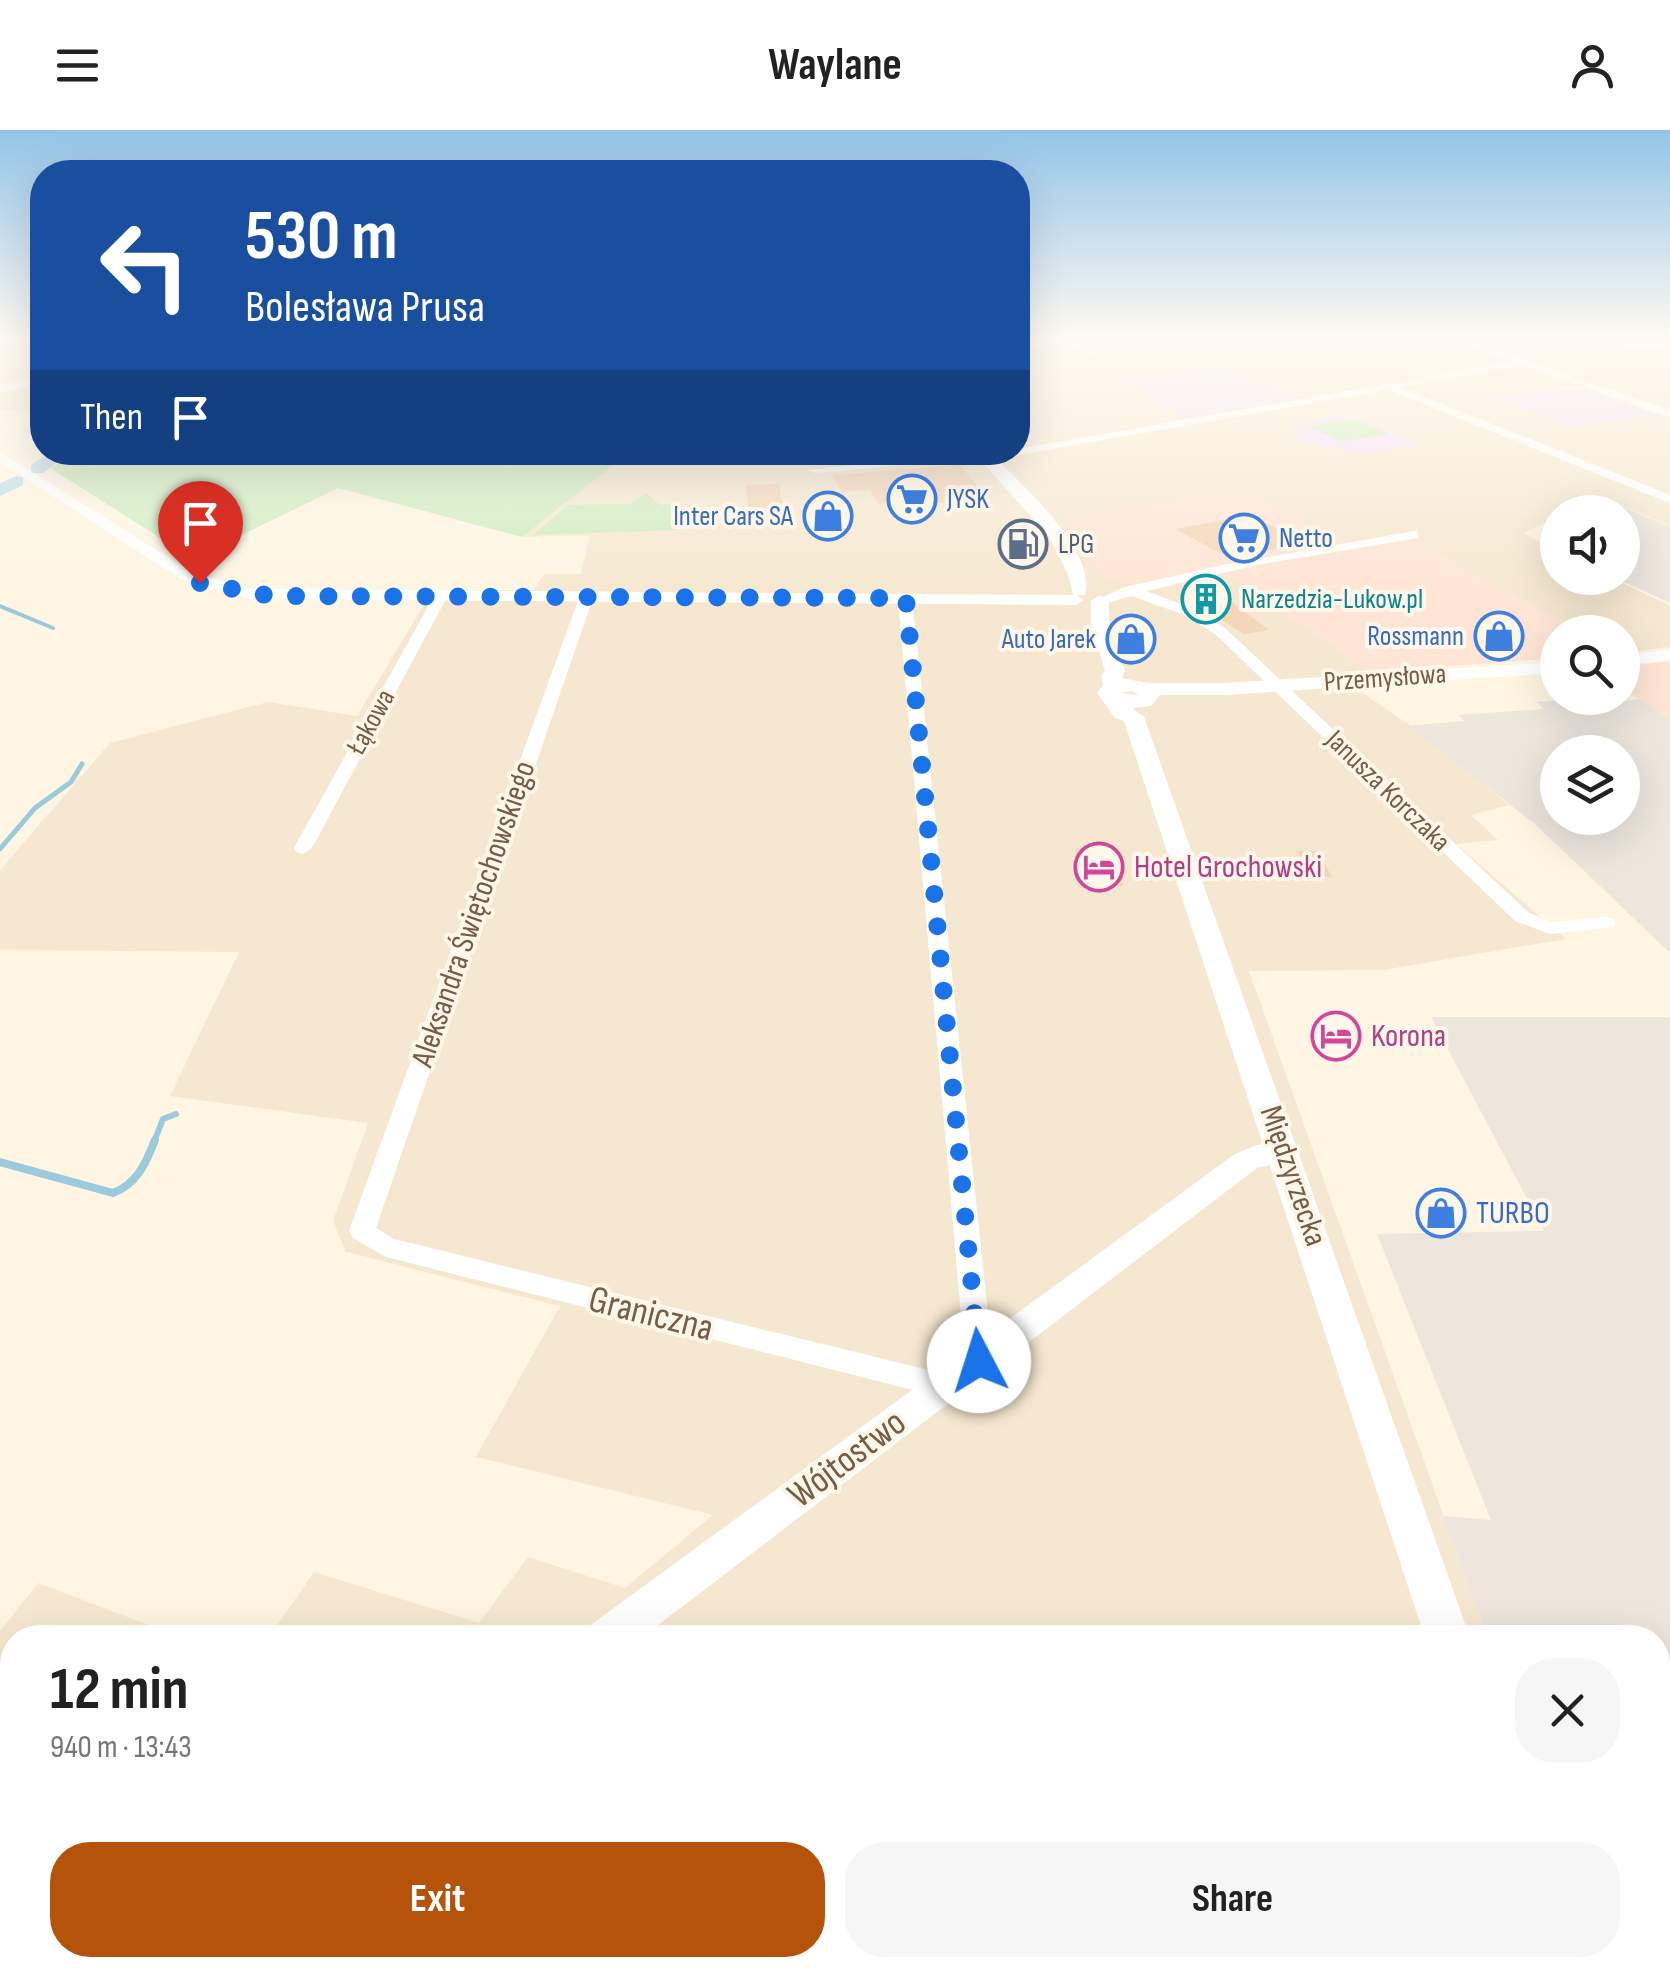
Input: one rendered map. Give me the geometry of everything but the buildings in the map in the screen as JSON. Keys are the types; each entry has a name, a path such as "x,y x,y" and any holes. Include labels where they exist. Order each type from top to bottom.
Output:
{"main road":[{"path":"992,465 1049,526 1087,594"},
{"name":"Międzyrzecka","path":"1087,594 1131,694 1444,1625"}],"street":[{"path":"1030,450 1179,423"},
{"path":"1481,423 1670,499"},
{"path":"0,456 200,583 272,596 1037,598 1130,590 1315,549 1414,535"},
{"path":"815,470 871,465"},
{"name":"Janusza Korczaka","path":"1130,590 1204,619 1280,685 1522,917 1550,928 1606,923"},
{"name":"Łąkowa","path":"303,848 440,597"},
{"name":"Aleksandra Świętochowskiego","path":"362,1231 586,598"},
{"path":"906,598 979,1361"},
{"path":"1640,659 1670,655"},
{"name":"Przemysłowa","path":"1131,694 1540,668"},
{"name":"Wójtostwo","path":"624,1625 1246,1162 1257,1155 1285,1152"},
{"name":"Graniczna","path":"362,1231 386,1247 945,1386"}],"shaded area":[{"path":"1030,423 1670,423 1670,526 1640,513 1640,495 1540,495 1540,525 1523,533 1540,542 1540,595 1640,595 1640,592 1670,606 1670,647 1640,651 1640,615 1550,615 1408,538 1358,546 1230,493 1065,518 1154,590 1232,575 1371,672 1336,675 1411,726 1509,805 1471,815 1498,840 1456,844 1566,939 1383,970 1249,971 1483,1625 277,1625 314,1572 479,1623 528,1557 625,1588 713,1515 476,1457 560,1306 346,1252 333,1221 368,1123 170,1096 239,952 0,950 0,870 110,743 268,702 357,716 425,603 438,591 534,590 544,574 581,574 590,535 522,537 614,465 1030,465"},
{"path":"1368,423 1419,444 1373,454 1313,445 1293,436 1302,433 1286,427"},
{"path":"1562,423 1599,423 1572,427"},
{"path":"1230,493 1242,498 1257,496 1358,546 1408,538 1550,615 1540,615 1540,659 1371,672 1232,575 1154,590 1103,578 1064,518"},
{"path":"1640,514 1670,527 1670,603 1640,589"},
{"path":"1670,661 1670,720 1640,700 1640,665"},
{"path":"1641,699 1670,720 1670,953 1547,835 1640,835 1640,735 1540,735 1540,829 1408,726 1465,721 1458,715 1540,709 1540,715 1640,715"},
{"path":"1431,1017 1670,1017 1670,1625 1483,1625 1443,1516 1491,1520 1377,1234 1544,1231"},
{"path":"38,1583 148,1625 5,1625"}],"green space":[{"path":"1363,423 1390,434 1342,441 1306,426"},
{"path":"614,465 522,537 338,488 205,553 172,537 162,539 50,468"},
{"path":"646,493 660,505 678,504 677,530 533,535 568,505 630,504"}],"waterway":[{"path":"37,469 43,465"},
{"path":"0,491 17,481"},
{"path":"0,606 53,628"},
{"path":"0,849 35,808 71,782 82,764"},
{"path":"154,1142 163,1119 176,1114"},
{"path":"0,1162 113,1193 134,1178 155,1140"}],"place":[{"name":"JYSK","path":"912,499"},
{"name":"Inter Cars SA","path":"828,516"},
{"name":"Netto","path":"1244,538"},
{"name":"LPG","path":"1023,544"},
{"name":"Narzedzia-Lukow.pl","path":"1206,599"},
{"name":"Rossmann","path":"1499,636"},
{"name":"Auto Jarek","path":"1131,639"},
{"name":"Hotel Grochowski","path":"1099,867"},
{"name":"Korona","path":"1336,1036"},
{"name":"TURBO","path":"1441,1213"}],"route":[{"path":"200,583 272,596 906,598 979,1361"}]}
